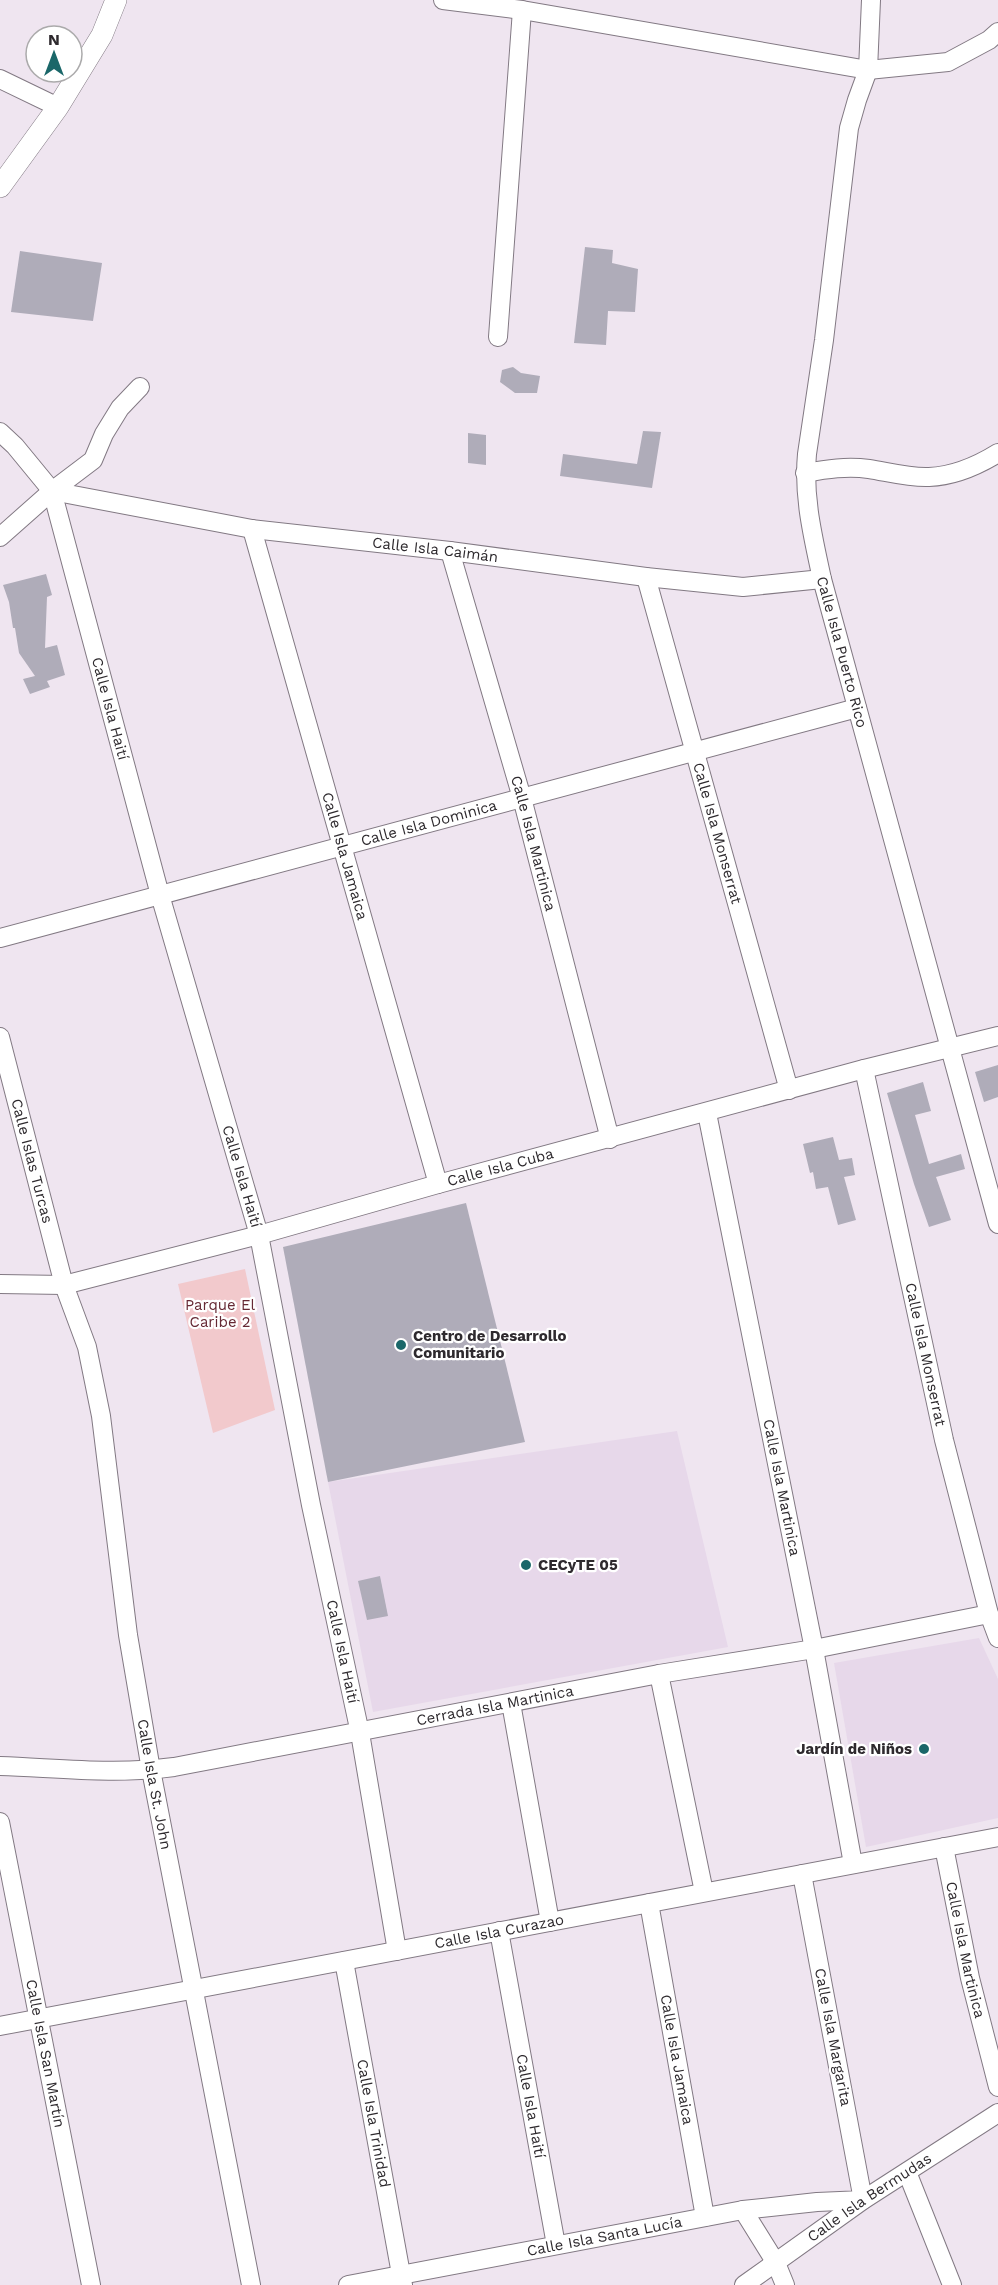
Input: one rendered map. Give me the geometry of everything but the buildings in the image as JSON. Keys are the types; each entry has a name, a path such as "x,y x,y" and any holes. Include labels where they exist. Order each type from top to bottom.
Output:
{"street":[{"path":"0,188 58,107 102,35 116,0"},
{"path":"443,0 522,10 868,70 948,62 989,40 998,32"},
{"name":"Calle Isla Puerto Rico","path":"871,0 868,70 856,100 849,128 824,340 805,473 808,511 822,579 856,708 998,1224"},
{"path":"498,337 522,10"},
{"path":"0,79 58,107"},
{"path":"0,537 52,491 93,460 104,434 120,408 140,387"},
{"name":"Calle Isla Haití","path":"0,432 15,446 52,491 160,895 259,1235 311,1505 360,1733 397,1951"},
{"path":"805,473 837,467 928,477 954,473 978,465 998,453"},
{"name":"Calle Isla Caimán","path":"52,491 252,529 450,551 646,577 743,587 822,579"},
{"name":"Calle Isla Jamaica","path":"252,529 438,1184"},
{"name":"Calle Isla Martinica","path":"450,551 522,798 610,1139"},
{"name":"Calle Isla Monserrat","path":"646,577 789,1090"},
{"name":"Calle Isla Dominica","path":"0,938 856,708"},
{"name":"Calle Isla Cuba","path":"0,1284 64,1285 259,1235 438,1184 864,1069 998,1036"},
{"name":"Calle Islas Turcas","path":"0,1037 64,1285"},
{"name":"Calle Isla Monserrat","path":"864,1069 944,1440 989,1614 998,1638"},
{"name":"Calle Isla Martinica","path":"707,1113 814,1649 853,1864"},
{"name":"Calle Isla St. John","path":"64,1285 87,1347 101,1416 128,1635 151,1770 251,2285"},
{"name":"Cerrada Isla Martinica","path":"0,1766 73,1770 151,1770 360,1733 659,1674 814,1649 989,1614"},
{"path":"659,1674 704,1892"},
{"path":"511,1702 550,1922"},
{"name":"Calle Isla San Martín","path":"0,1822 91,2285"},
{"name":"Calle Isla Curazao","path":"0,2026 998,1837"},
{"name":"Calle Isla Martinica","path":"944,1847 970,1978 998,2086"},
{"name":"Calle Isla Margarita","path":"802,1874 863,2200"},
{"name":"Calle Isla Jamaica","path":"648,1903 705,2217"},
{"name":"Calle Isla Haití","path":"499,1931 556,2245"},
{"name":"Calle Isla Trinidad","path":"344,1961 402,2280"},
{"name":"Calle Isla Bermudas","path":"744,2285 863,2200 998,2113"},
{"path":"907,2172 952,2285"},
{"name":"Calle Isla Santa Lucía","path":"348,2285 402,2280 556,2245 743,2210 817,2202 863,2200"},
{"path":"743,2210 776,2263 785,2285"}],"shaded area":[{"name":"CECyTE 05","path":"677,1431 728,1647 373,1712 328,1482"},
{"name":"Jardín de Niños","path":"979,1638 998,1679 998,1818 866,1847 834,1663"}],"green space":[{"name":"Parque El Caribe 2","path":"245,1269 275,1410 213,1433 178,1284"}],"place":[{"name":"Centro de Desarrollo Comunitario","path":"401,1345"},
{"name":"CECyTE 05","path":"526,1565"},
{"name":"Jardín de Niños","path":"924,1749"}]}
